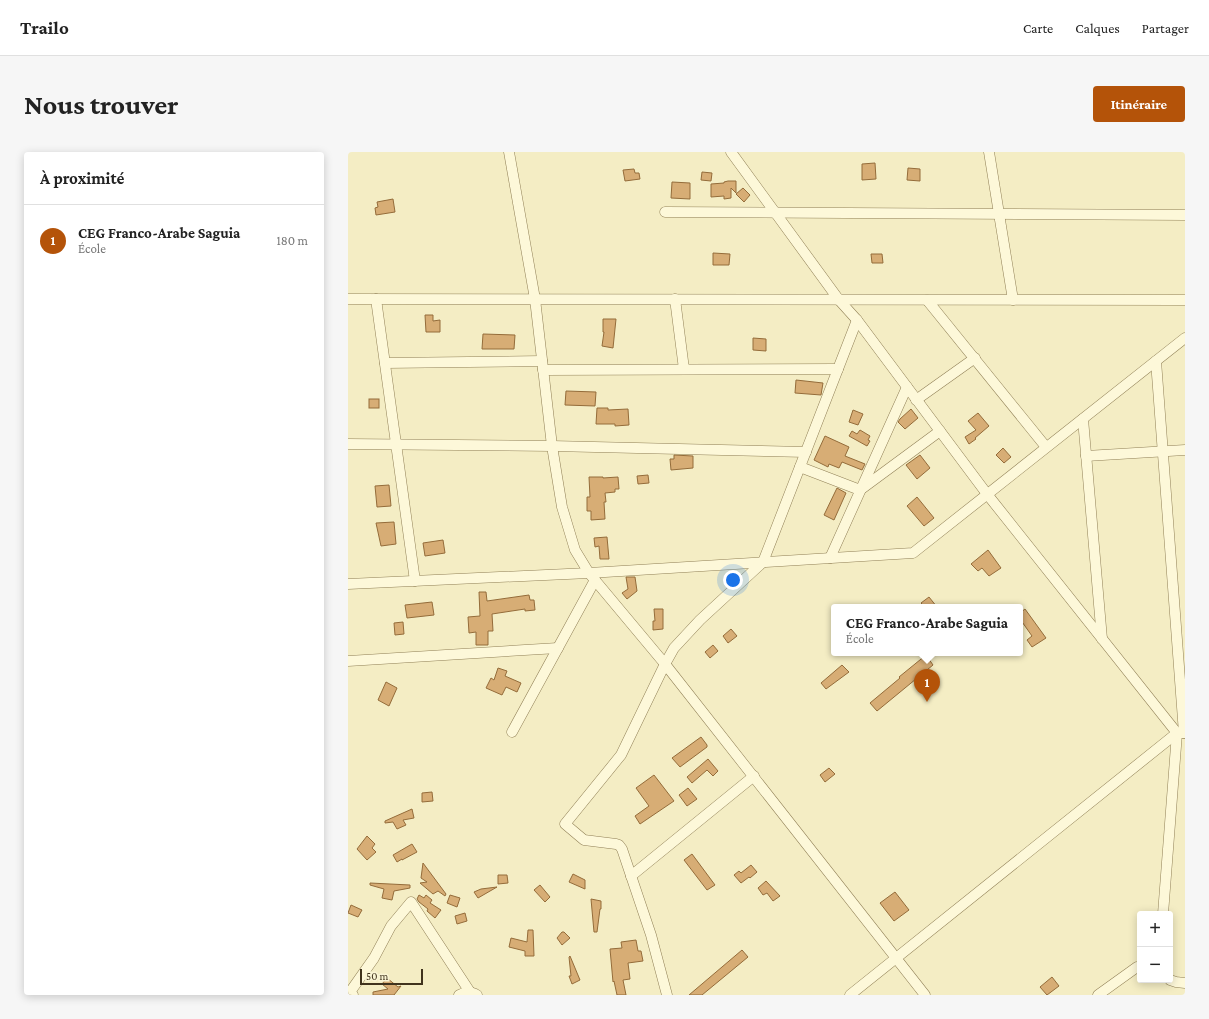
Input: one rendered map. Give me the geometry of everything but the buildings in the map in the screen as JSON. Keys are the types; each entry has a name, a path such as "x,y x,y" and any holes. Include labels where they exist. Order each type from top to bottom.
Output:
{"street":[{"path":"510,152 534,299 552,446 564,514 575,550 592,577 665,664 925,995"},
{"path":"731,152 839,300 857,320 987,494 1102,639 1182,733"},
{"path":"989,152 1013,300"},
{"path":"665,212 1185,215"},
{"path":"348,299 1185,300"},
{"path":"376,299 415,581"},
{"path":"675,299 684,369"},
{"path":"928,300 1046,447"},
{"path":"667,995 653,941 622,849 619,845 584,840 565,824 621,755 674,648 690,629 763,562 857,320"},
{"path":"348,584 592,577 763,562 913,552 1185,338"},
{"path":"916,400 975,358"},
{"path":"1156,361 1182,653 1182,733 1163,911"},
{"path":"385,363 684,369 838,369"},
{"path":"830,558 907,387"},
{"path":"1083,419 1102,639"},
{"path":"860,490 940,432"},
{"path":"348,444 552,446 806,452"},
{"path":"1086,456 1185,450"},
{"path":"800,467 860,490"},
{"path":"512,732 558,648 592,577"},
{"path":"348,662 558,648"},
{"path":"850,995 1182,733"},
{"path":"631,876 754,776"},
{"path":"353,995 350,992 374,958 391,926 411,902 474,993"},
{"path":"1098,995 1137,967"},
{"path":"1173,981 1185,983"},
{"path":"459,995 465,992 474,993"}],"place":[{"name":"CEG Franco-Arabe Saguia","path":"927,702"}]}
